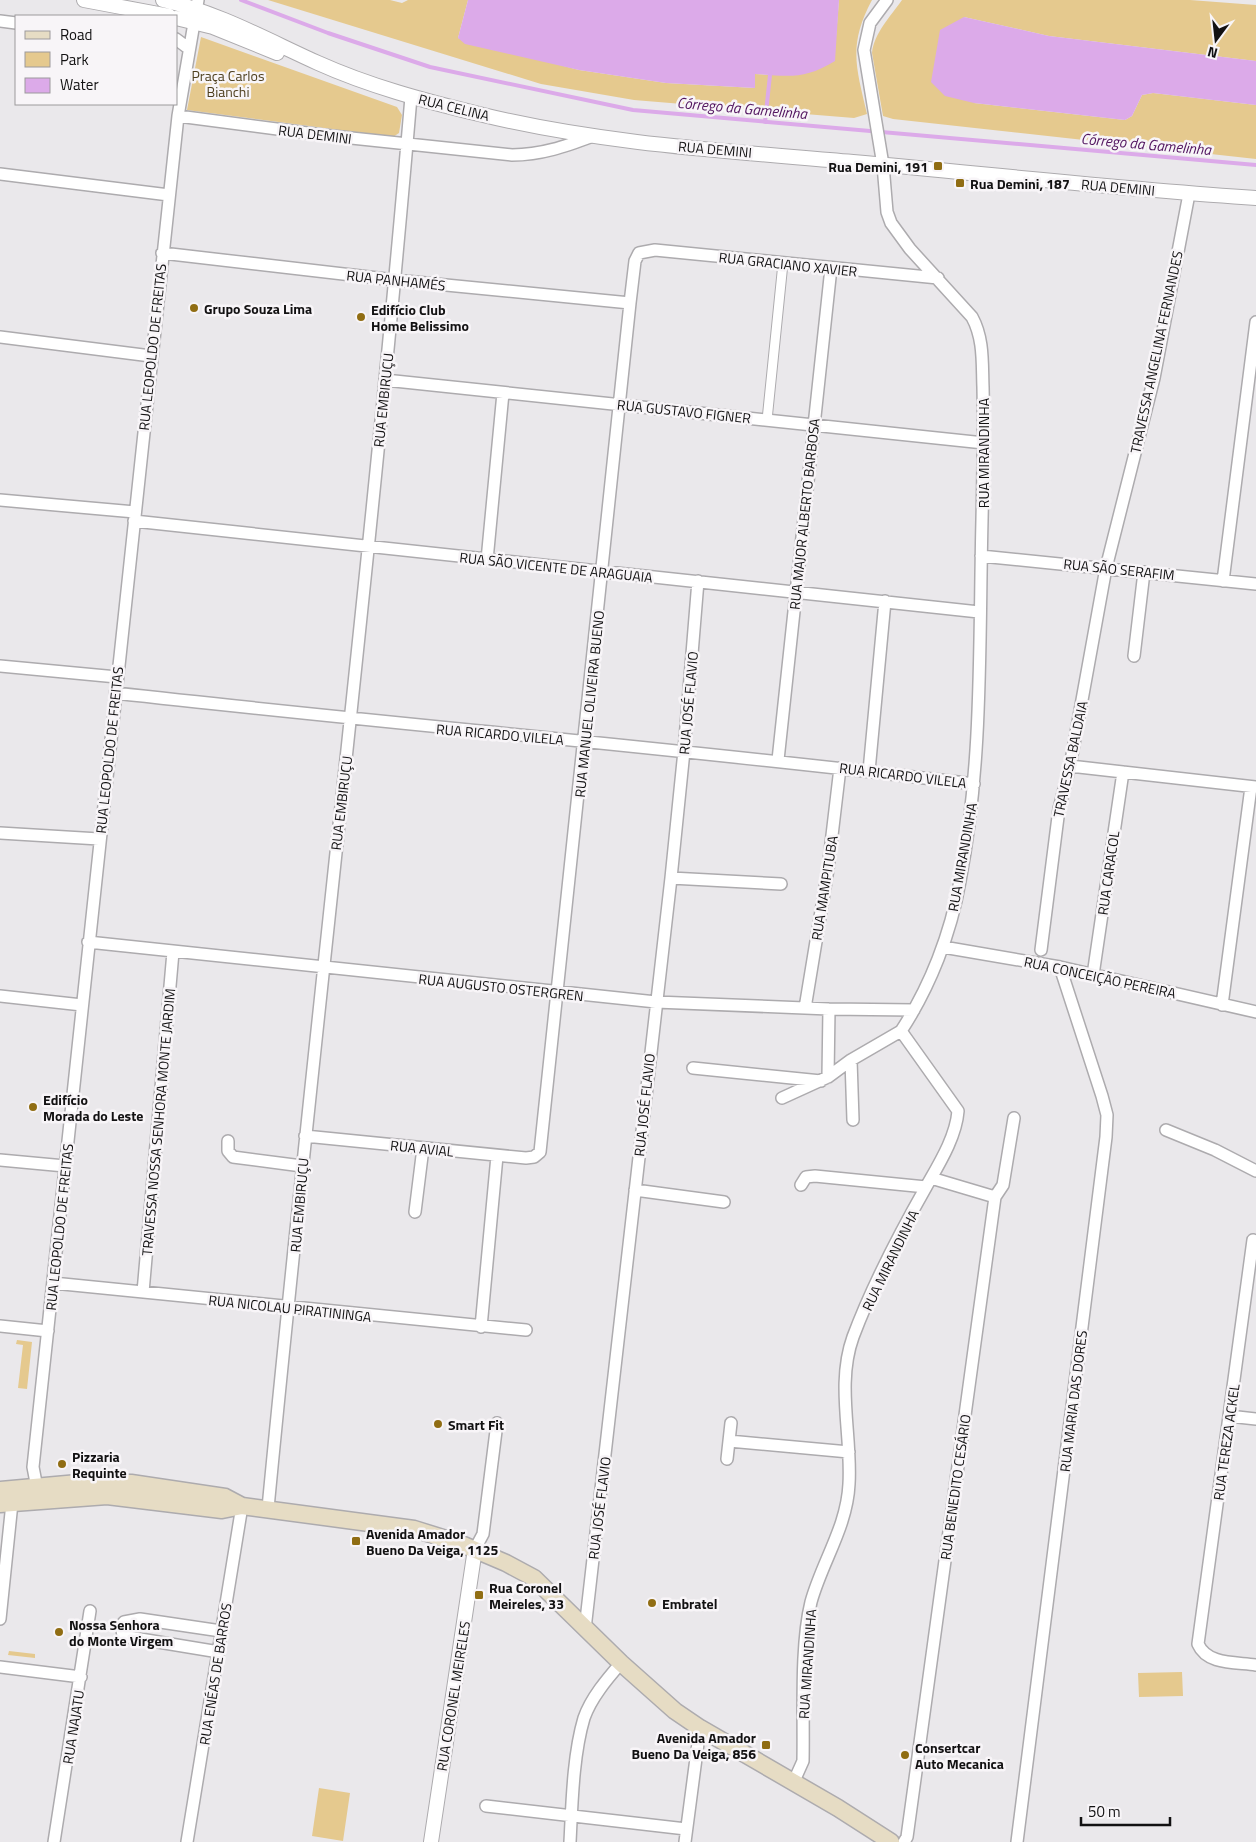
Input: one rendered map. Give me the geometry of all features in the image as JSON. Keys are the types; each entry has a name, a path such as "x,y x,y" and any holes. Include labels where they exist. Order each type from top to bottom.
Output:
{"main road":[{"path":"6,1504 89,1482 131,1483 225,1497 242,1506 414,1529 475,1549 534,1578 621,1663 674,1710 700,1728 794,1781 891,1842"},
{"path":"0,1490 38,1494"}],"street":[{"path":"84,0 164,15"},
{"name":"RUA CELINA","path":"163,0 239,25 319,64 411,97 482,115 593,136"},
{"name":"RUA MIRANDINHA","path":"794,1781 803,1761 808,1621 811,1602 846,1508 849,1484 845,1388 848,1358 853,1338 949,1143 958,1111 901,1031 914,1010 943,947 960,881 974,784 984,443 982,349 978,327 972,318 910,249 891,223 887,212 884,165 864,50 870,23 887,0"},
{"name":"RUA CELINA","path":"178,17 196,10"},
{"name":"RUA LEOPOLDO DE FREITAS","path":"38,1494 33,1467 88,942 162,253 178,116 188,48 196,10"},
{"path":"0,21 15,23"},
{"path":"178,40 188,48"},
{"name":"RUA EMBIRUÇU","path":"268,1508 322,968 351,719 395,280 411,97"},
{"name":"RUA DEMINI","path":"178,116 512,155 534,155 552,151 593,136 1189,194 1256,198"},
{"path":"0,174 169,195"},
{"name":"TRAVESSA ANGELINA FERNANDES","path":"1106,568 1154,378 1189,194"},
{"name":"RUA GRACIANO XAVIER","path":"639,253 655,250 938,278"},
{"name":"RUA PANHAMÉS","path":"162,253 395,280 630,303"},
{"name":"RUA MANUEL OLIVEIRA BUENO","path":"538,1155 542,1148 630,303 635,261 639,253"},
{"path":"766,420 783,263"},
{"name":"RUA MAJOR ALBERTO BARBOSA","path":"778,760 831,268"},
{"path":"1222,581 1251,397 1256,322"},
{"path":"0,337 152,356"},
{"name":"RUA GUSTAVO FIGNER","path":"385,380 984,443"},
{"path":"487,560 503,393"},
{"name":"RUA SÃO VICENTE DE ARAGUAIA","path":"0,500 368,547 796,591 979,612"},
{"name":"RUA SÃO SERAFIM","path":"981,556 1256,584"},
{"name":"TRAVESSA BALDAIA","path":"1041,950 1059,809 1070,766 1106,568"},
{"path":"1134,656 1144,572"},
{"name":"RUA JOSÉ FLAVIO","path":"585,1628 671,878 698,581"},
{"path":"869,771 885,601"},
{"path":"0,666 117,677"},
{"name":"RUA RICARDO VILELA","path":"115,693 351,719 778,760 974,784"},
{"path":"1070,766 1254,787 1222,1005"},
{"name":"RUA MAMPITUBA","path":"805,1008 828,868 840,768"},
{"name":"RUA CARACOL","path":"1093,974 1122,772"},
{"path":"0,833 99,839"},
{"path":"671,878 781,884"},
{"name":"RUA AUGUSTO OSTERGREN","path":"88,942 656,1002 829,1010 914,1010"},
{"name":"RUA CONCEIÇÃO PEREIRA","path":"943,947 1060,967 1256,1012"},
{"name":"TRAVESSA NOSSA SENHORA MONTE JARDIM","path":"143,1292 173,952"},
{"name":"RUA MARIA DAS DORES","path":"1017,1842 1106,1137 1107,1115 1102,1096 1060,967"},
{"path":"0,996 82,1005"},
{"path":"824,1079 829,1010"},
{"path":"782,1098 824,1079 851,1060 901,1031"},
{"path":"851,1060 853,1120"},
{"path":"694,1068 824,1079"},
{"name":"RUA BENEDITO CESÁRIO","path":"904,1842 907,1837 995,1197 1003,1185 1014,1118"},
{"path":"1166,1130 1215,1150 1256,1171"},
{"name":"RUA AVIAL","path":"305,1136 497,1156 526,1158 538,1155"},
{"path":"228,1141 228,1151 233,1157 302,1166"},
{"path":"415,1212 423,1148"},
{"path":"481,1327 497,1156"},
{"path":"0,1160 65,1166"},
{"path":"801,1185 804,1179 809,1176 928,1183 995,1197"},
{"path":"635,1190 724,1202"},
{"name":"RUA TEREZA ACKEL","path":"1253,1240 1251,1297 1229,1416 1198,1644 1202,1652 1218,1660 1256,1665"},
{"name":"RUA NICOLAU PIRATININGA","path":"53,1283 289,1308 526,1330"},
{"path":"0,1326 48,1331"},
{"path":"1229,1416 1256,1419"},
{"path":"475,1549 483,1534 496,1423"},
{"path":"727,1459 731,1423"},
{"path":"729,1441 849,1452"},
{"path":"0,1618 6,1504"},
{"name":"RUA ENÉAS DE BARROS","path":"187,1842 242,1506"},
{"name":"RUA CORONEL MEIRELES","path":"431,1842 475,1549"},
{"name":"RUA NAJATU","path":"54,1842 90,1611"},
{"path":"219,1652 128,1638 123,1635 121,1626 124,1622 140,1619 221,1631"},
{"path":"570,1842 579,1743 584,1718 592,1703 621,1663"},
{"path":"0,1667 81,1677"},
{"path":"685,1842 700,1728"},
{"path":"486,1806 686,1830"}],"green space":[{"path":"268,0 390,0 402,3 408,0 468,0 458,38 579,70 666,83 755,88 755,74 770,75 834,61 839,0 872,0 860,30 856,56 867,114 854,118 634,100 541,84"},
{"path":"902,0 1190,0 1256,5 1256,61 1049,36 964,17 974,103 1125,120 1132,116 1142,95 1153,93 1256,105 1256,159 893,119 883,116 872,53 873,46 879,32"},
{"name":"Praça Carlos Bianchi","path":"201,37 397,107 402,115 399,133 393,137 187,110"},
{"path":"17,1340 32,1342 27,1389 18,1388 23,1345 16,1344"},
{"path":"9,1651 35,1654 35,1658 8,1655"},
{"path":"1182,1672 1183,1696 1139,1697 1138,1673"},
{"path":"319,1788 350,1793 343,1841 312,1836"}],"water":[{"path":"468,0 839,0 835,61 805,74 787,76 755,74 755,88 666,83 579,70 465,44 458,38"},
{"path":"964,17 1049,36 1256,61 1256,105 1153,93 1142,95 1132,116 1125,120 974,103 945,96 931,82 940,30"}],"waterway":[{"name":"Córrego da Gamelinha","path":"241,0 328,33 430,67 633,110 1256,165"},
{"path":"765,122 770,75"}],"place":[{"name":"Rua Demini, 191","path":"938,166"},
{"name":"Rua Demini, 187","path":"960,183"},
{"name":"Grupo Souza Lima","path":"194,308"},
{"name":"Edifício Club Home Belissimo","path":"361,317"},
{"name":"Edifício Morada do Leste","path":"33,1107"},
{"name":"Smart Fit","path":"438,1424"},
{"name":"Pizzaria Requinte","path":"62,1464"},
{"name":"Avenida Amador Bueno Da Veiga, 1125","path":"356,1541"},
{"name":"Rua Coronel Meireles, 33","path":"479,1595"},
{"name":"Embratel","path":"652,1603"},
{"name":"Nossa Senhora do Monte Virgem","path":"59,1632"},
{"name":"Avenida Amador Bueno Da Veiga, 856","path":"766,1745"},
{"name":"Consertcar Auto Mecanica","path":"905,1755"}]}
